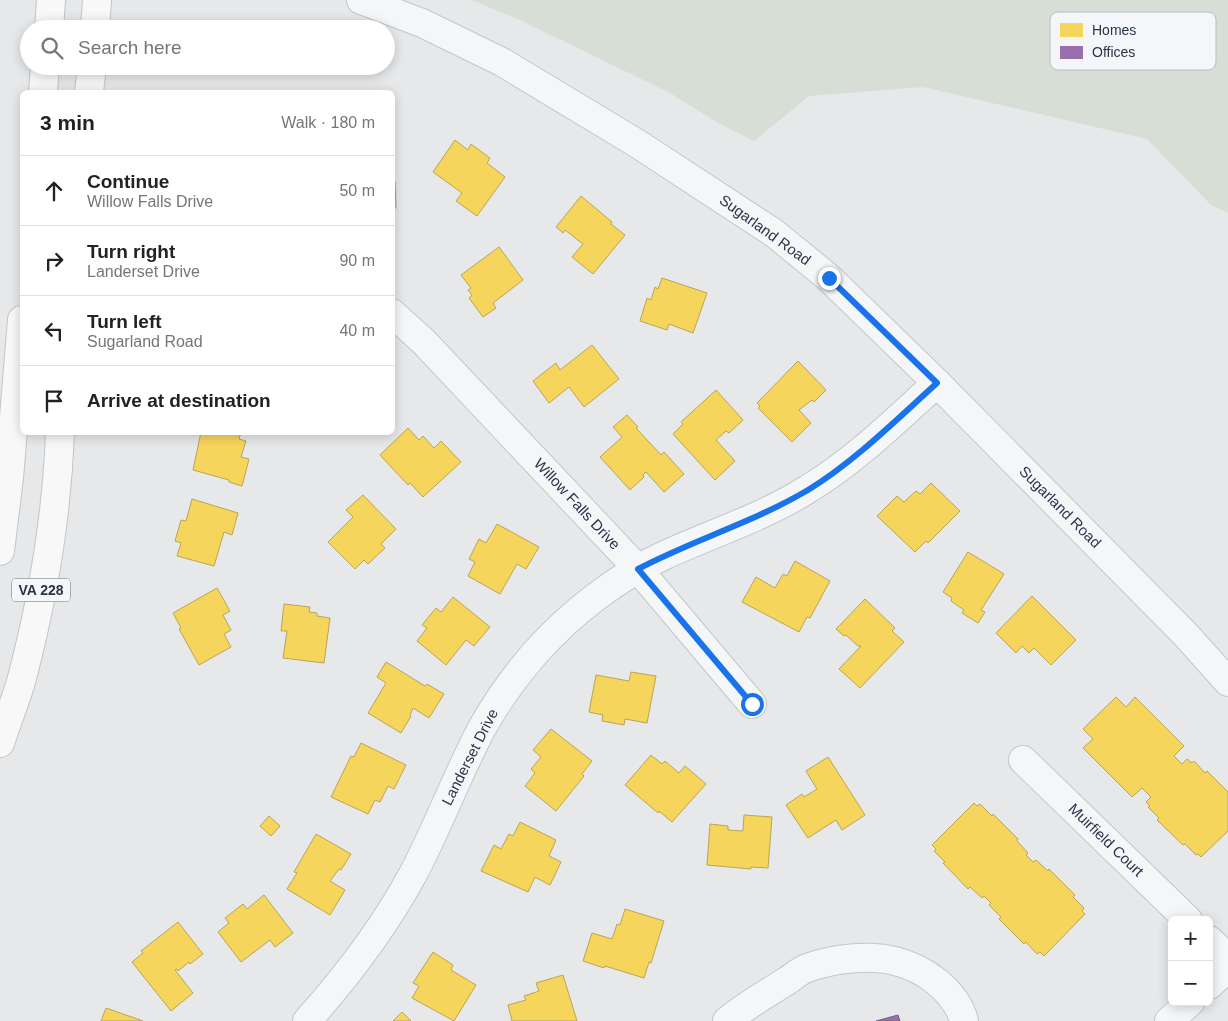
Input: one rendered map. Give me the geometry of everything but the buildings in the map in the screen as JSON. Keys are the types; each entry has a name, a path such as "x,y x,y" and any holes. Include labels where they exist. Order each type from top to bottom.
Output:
{"main road":[{"path":"50,20 51,0"},
{"path":"96,20 97,0"},
{"path":"43,90 44,75"},
{"path":"89,90 91,75"},
{"path":"0,551 20,343"},
{"name":"VA 228","path":"0,743 22,679 38,605 51,534 59,471 60,435"}],"street":[{"name":"Sugarland Road","path":"361,0 422,23 502,62 630,139 774,233 829,278 937,383 1186,636 1228,682"},
{"name":"Willow Falls Drive","path":"395,316 424,342 638,569 752,704"},
{"name":"Landerset Drive","path":"307,1021 336,988 378,933 413,874 483,727 510,685 537,651 574,615 615,583 638,569 663,556 780,505 808,490 851,460 937,383"},
{"name":"Muirfield Court","path":"1023,760 1184,916"},
{"path":"1213,944 1228,958"},
{"path":"727,1021 745,1007 806,968 859,957 894,960 915,969 941,985 961,1010 964,1021"},
{"path":"1213,981 1228,968"},
{"path":"1169,1021 1186,1006"}],"shaded area":[{"path":"472,0 1228,0 1228,213 1211,205 1147,139 923,87 809,96 754,141 720,124 670,93 522,21"}],"route":[{"path":"752,704 638,569 663,556 780,505 808,490 851,460 937,383 829,278"}]}
